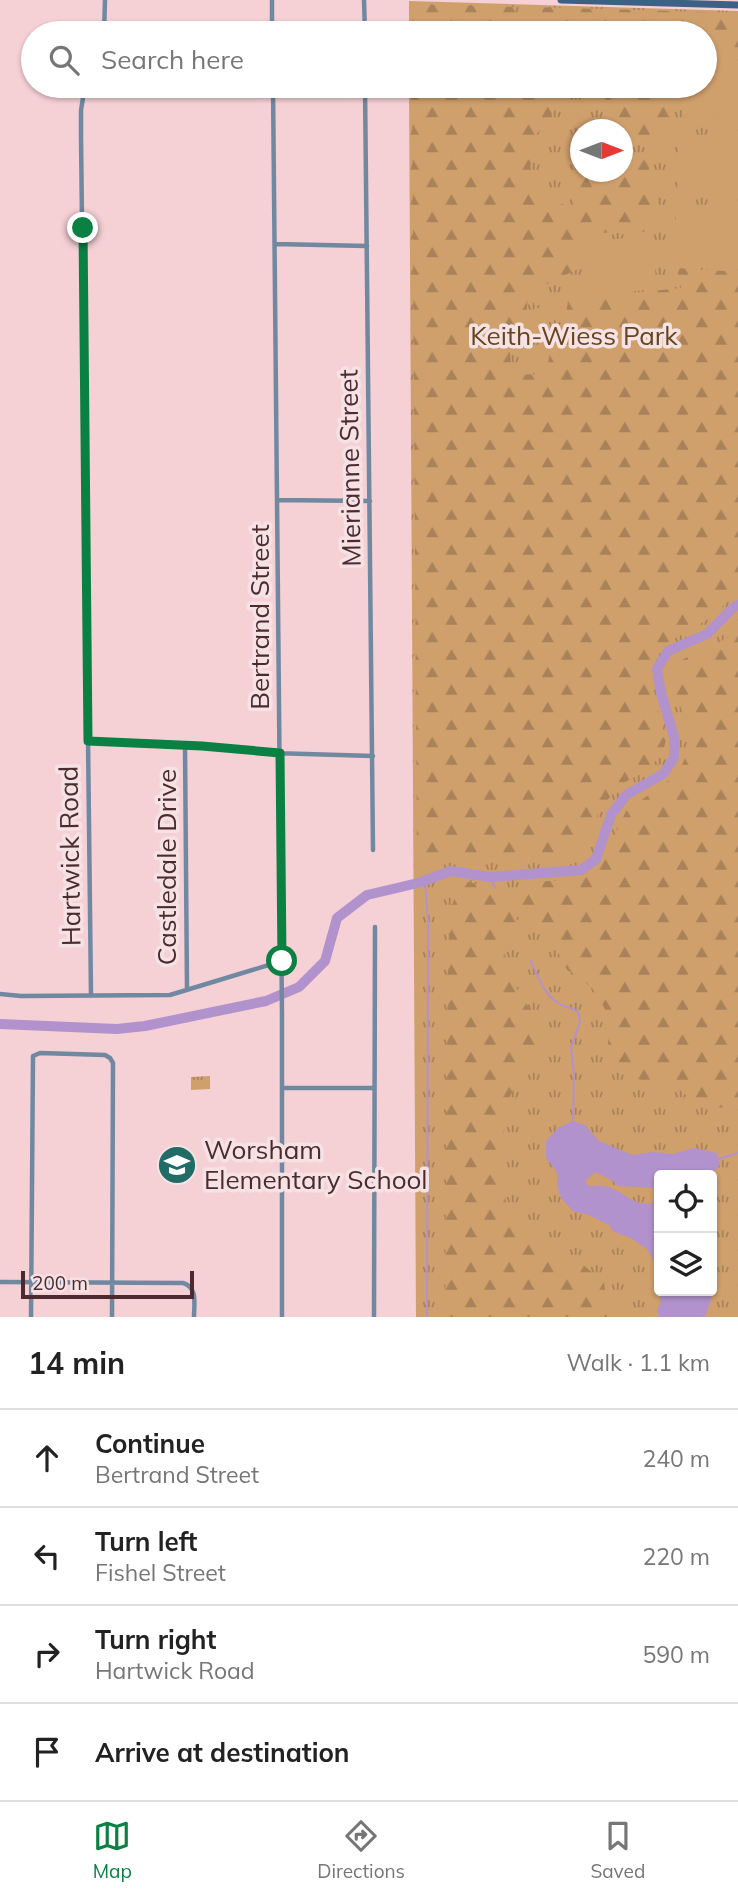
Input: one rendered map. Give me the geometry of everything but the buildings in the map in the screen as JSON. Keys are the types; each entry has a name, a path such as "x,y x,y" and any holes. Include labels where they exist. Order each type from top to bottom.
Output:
{"main road":[{"path":"561,0 738,5"}],"street":[{"path":"104,21 105,0"},
{"path":"272,0 272,21"},
{"path":"364,0 365,21"},
{"name":"Hartwick Road","path":"83,98 81,136 91,996"},
{"name":"Bertrand Street","path":"273,98 282,961 282,1317"},
{"name":"Mierianne Street","path":"365,98 373,850"},
{"path":"275,244 367,246"},
{"path":"278,500 370,501"},
{"path":"88,741 373,756"},
{"name":"Castledale Drive","path":"185,745 187,989"},
{"path":"374,927 374,1317"},
{"path":"0,994 157,996 282,961"},
{"path":"31,1317 33,1056 40,1053 104,1055 110,1058 113,1069 112,1317"},
{"path":"282,1088 374,1088"},
{"path":"0,1282 183,1283 190,1285 194,1294 194,1317"}],"green space":[{"name":"Keith-Wiess Park","path":"409,1 738,11 738,1317 416,1317 409,98 717,98 717,21 409,21"},
{"path":"411,4 515,7 516,21 412,21"},
{"path":"532,7 738,13 738,53 717,52 717,21 533,21"},
{"path":"717,64 738,65 738,118 683,117 683,98 717,98"},
{"path":"412,98 543,98 555,110 536,135 527,185 550,200 571,207 580,182 633,182 633,164 637,164 641,157 649,165 650,184 658,203 644,232 590,233 577,242 578,269 528,293 525,334 509,342 512,375 546,374 552,342 564,331 568,300 681,288 677,268 738,272 738,593 730,596 717,614 665,644 648,674 666,740 662,755 645,771 620,785 600,809 588,837 558,854 527,854 508,861 460,856 433,857 417,863"},
{"path":"605,98 673,98 672,131 654,148 633,137 633,119 611,119"},
{"path":"678,136 738,137 738,191 677,189"},
{"path":"676,208 738,210 738,263 674,261"},
{"path":"652,236 657,289 585,296 580,242"},
{"path":"534,295 555,295 555,305 534,305"},
{"path":"534,308 555,308 555,318 535,318"},
{"path":"519,348 540,348 540,358 519,358"},
{"path":"519,361 540,361 540,371 519,371"},
{"path":"738,630 738,1106 716,1108 691,1099 675,1086 631,1078 611,1068 608,1047 609,1017 596,992 567,970 553,942 526,924 506,900 522,883 577,879 601,865 626,811 678,774 688,751 689,729 672,685 672,667"},
{"path":"457,879 488,887 521,924 504,951 512,981 543,1030 541,1040 509,1098 501,1152 506,1203 526,1239 552,1257 580,1262 604,1283 610,1317 445,1317 448,943 451,930 445,907 453,904 457,895 450,890 443,893 442,887"},
{"path":"210,1076 210,1089 191,1090 191,1077"}],"shaded area":[{"path":"573,1121 585,1125 599,1141 632,1155 653,1152 673,1154 694,1148 717,1153 720,1165 716,1170 654,1170 654,1188 618,1186 595,1172 585,1181 588,1186 608,1187 641,1203 654,1202 653,1259 647,1249 629,1237 614,1232 609,1225 589,1215 573,1211 561,1198 557,1186 557,1172 546,1158 546,1141 558,1128"},
{"path":"660,1296 712,1296 705,1317 659,1317 657,1309 661,1302"}],"waterway":[{"path":"0,1024 117,1029 145,1026 266,1001 299,987 325,961 337,918 367,895 418,883 451,871 490,877 581,870 596,859 611,815 626,795 663,774 674,758 674,737 657,669 668,651 707,634 738,605"},
{"path":"490,877 495,888"},
{"path":"425,881 428,921 427,1317"},
{"path":"531,961 549,995 561,1005 578,1012 580,1022 571,1048 574,1074 573,1120"},
{"path":"719,1159 738,1153"}],"place":[{"name":"Worsham Elementary School","path":"177,1165"}],"route":[{"path":"83,228 88,741 202,746 280,753 282,961"}]}
